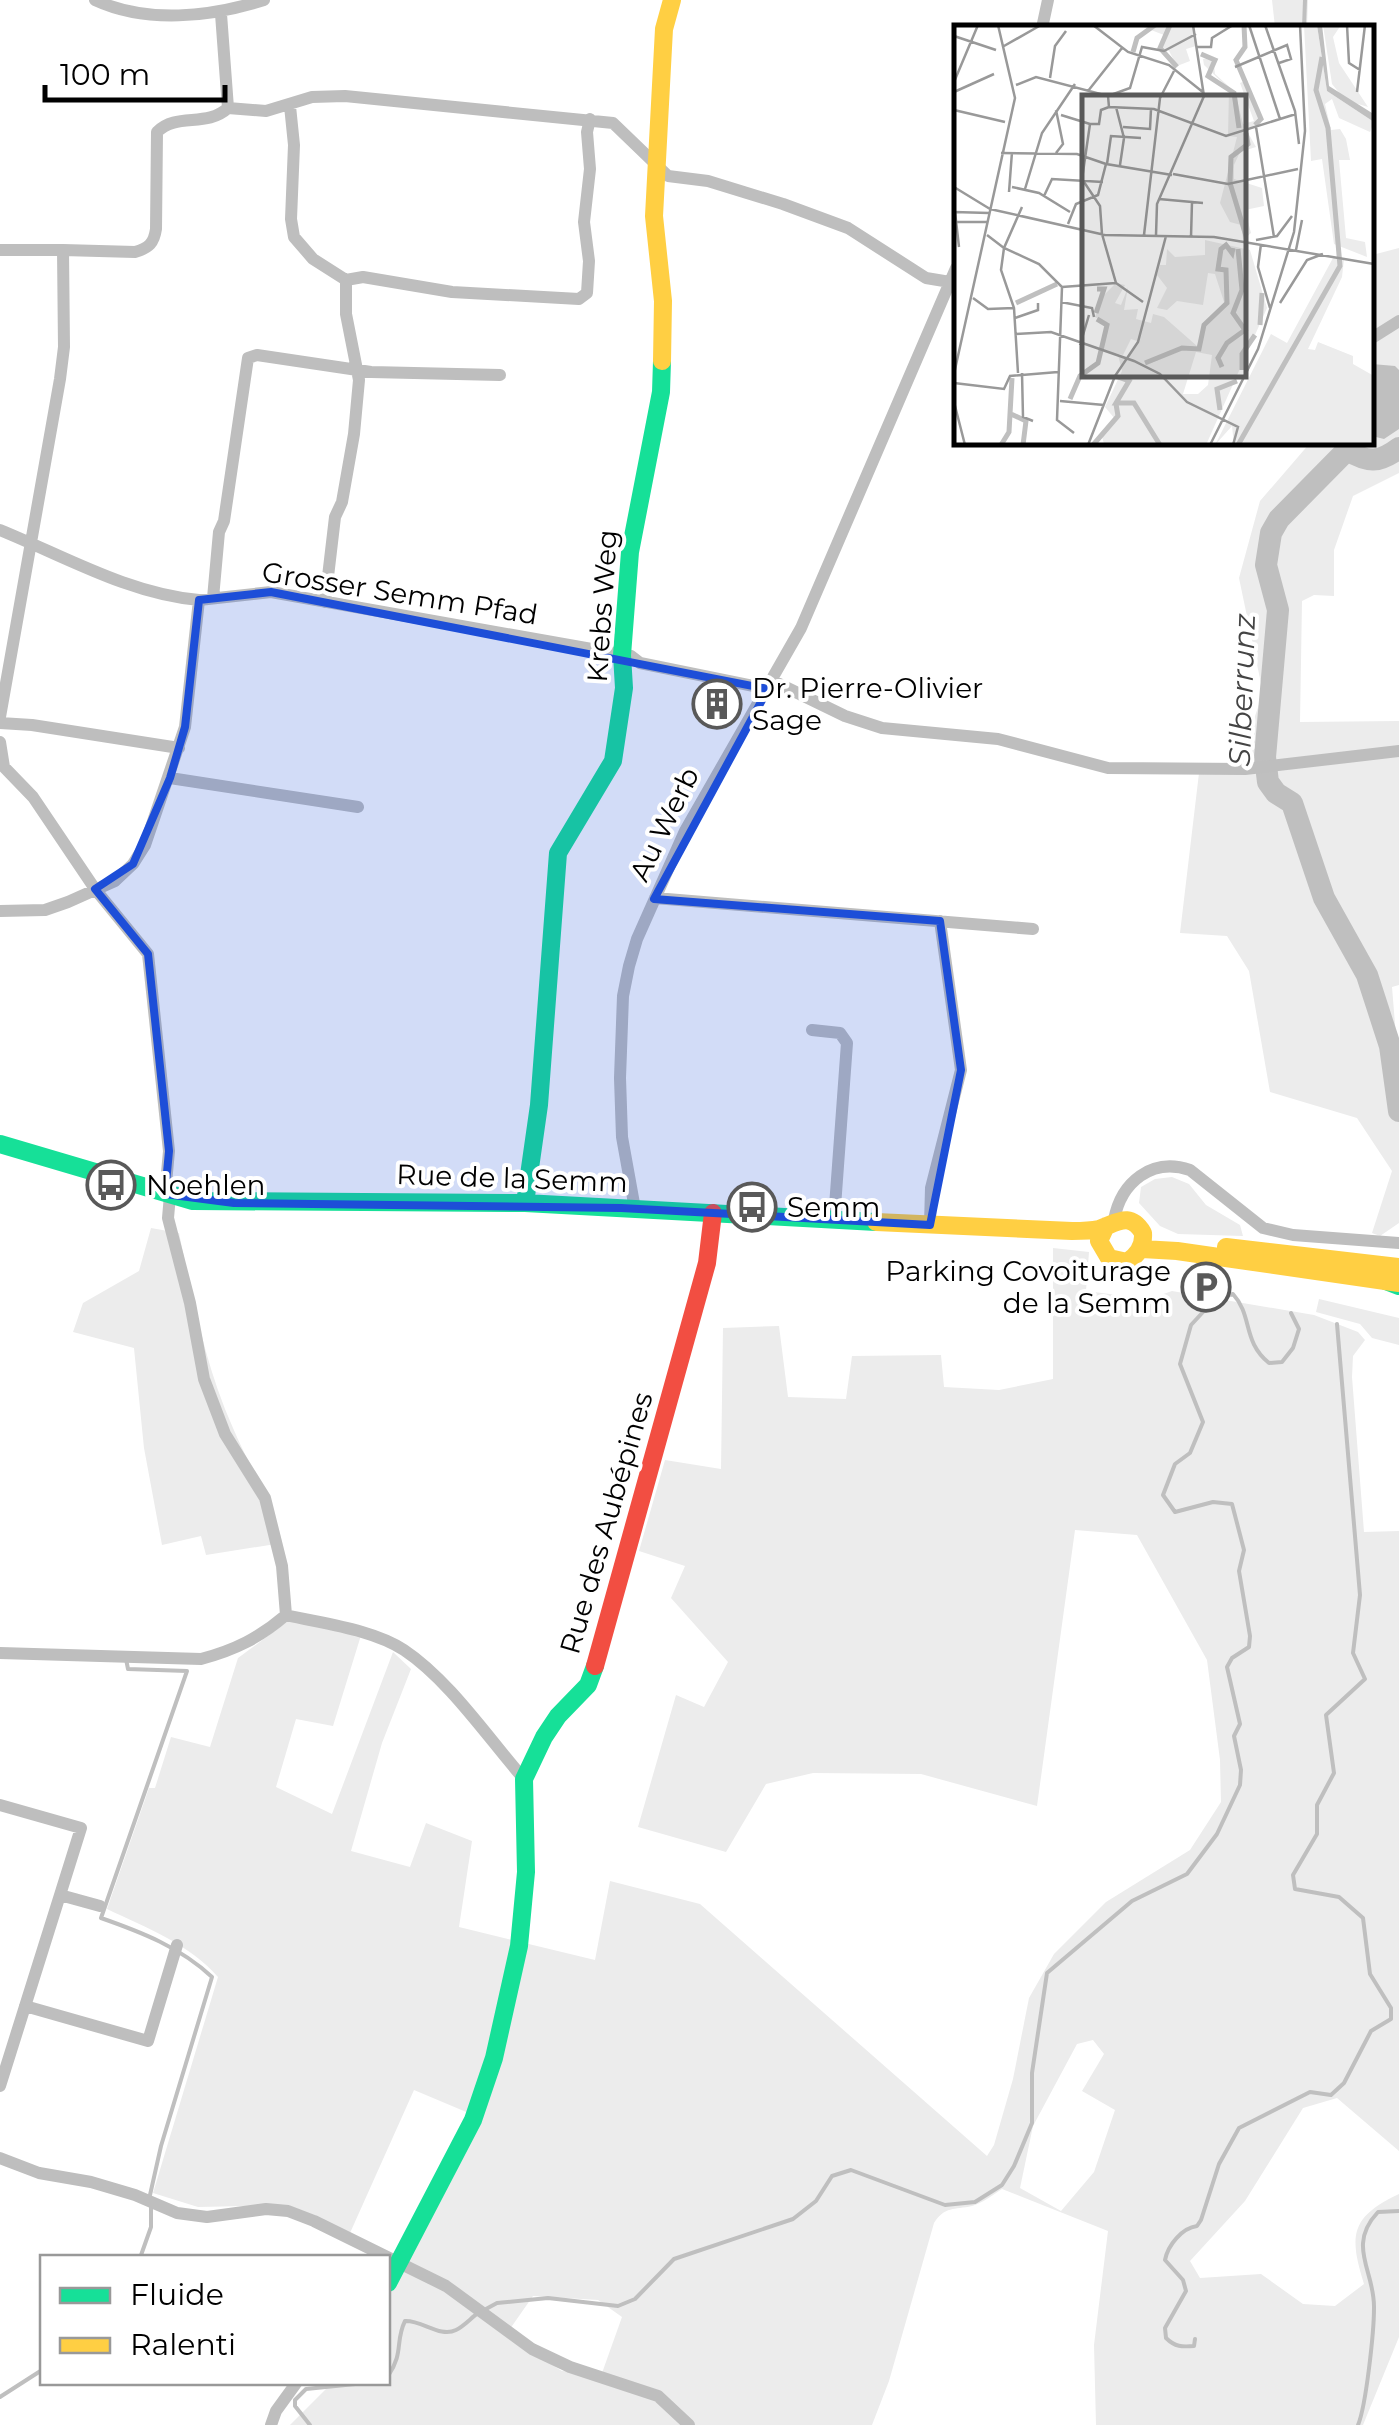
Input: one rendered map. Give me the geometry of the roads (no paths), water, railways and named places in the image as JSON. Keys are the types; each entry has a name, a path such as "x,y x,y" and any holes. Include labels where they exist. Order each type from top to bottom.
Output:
{"street":[{"path":"94,0 132,14 221,14 264,0"},
{"name":"Krebs Weg","path":"525,1203 539,1105 558,853 613,761 624,688 622,655 630,552 661,392 663,302 654,216 664,29 672,0"},
{"path":"1043,25 1048,0"},
{"path":"221,14 228,108"},
{"path":"0,250 146,249 154,242 156,230 157,132 173,121 210,120 228,108 266,111 312,97 346,96 613,123 668,176 744,190 848,228 926,278 954,283"},
{"path":"290,106 294,144 291,219 294,237 313,259 346,280 363,277 452,292 580,299 587,293 589,280 584,222 590,118"},
{"path":"63,250 64,347 0,720 179,748"},
{"path":"324,602 336,516 354,434 358,370 346,314 346,280"},
{"name":"Au Werb","path":"635,1209 622,1137 623,996 637,939 706,792 771,685 800,628 954,283"},
{"path":"1374,337 1399,321"},
{"path":"14,911 45,910 116,880 145,845 185,727 218,532 224,521 248,358 257,355 358,370 500,375"},
{"name":"Grosser Semm Pfad","path":"0,530 140,589 172,598 206,599 271,592 622,655 640,663 771,685 882,728 998,739 1108,768 1258,768 1399,752"},
{"path":"0,742 4,766 33,796 95,888 148,954 170,1151 168,1218 204,1379 225,1434 265,1498 282,1566 286,1615"},
{"path":"170,778 358,808"},
{"path":"655,898 1032,929"},
{"path":"930,1225 931,1188 961,1070 940,922"},
{"path":"812,1030 840,1033 848,1042 834,1220"},
{"name":"Rue de la Semm","path":"0,1144 192,1201 525,1203 1030,1230 1090,1230 1110,1223"},
{"path":"1126,1194 1140,1236 1133,1259 1121,1262 1109,1258 1100,1246 1101,1232 1133,1180 1148,1169 1178,1166 1190,1170 1263,1228 1399,1243"},
{"name":"Rue des Aubépines","path":"390,2280 474,2120 499,2039 520,1946 526,1872 524,1780 544,1737 588,1685 596,1666 707,1263 714,1231 713,1213"},
{"path":"1110,1223 1127,1219 1140,1236 1177,1251 1396,1279"},
{"name":"Rue de la Semm","path":"1030,1230 1100,1246"},
{"path":"0,1653 201,1660 260,1637 286,1615"},
{"path":"286,1615 378,1638 404,1650 447,1690 524,1780"},
{"path":"0,1805 81,1828 0,2086"},
{"path":"60,1895 100,1906"},
{"path":"25,2006 148,2042 177,1946"},
{"path":"0,2158 39,2173 136,2195 177,2213 207,2217 266,2209 288,2211 383,2255"},
{"path":"390,2258 473,2302 532,2349 570,2367 658,2396 689,2425"},
{"path":"272,2425 276,2411 295,2385"}],"waterway":[{"path":"1304,25 1305,0"},
{"name":"Silberrunz","path":"1399,448 1373,459 1347,450 1279,519 1271,533 1266,565 1278,610 1265,757 1268,782 1276,793 1292,803 1324,898 1367,975 1390,1046 1399,1111"},
{"path":"486,2309 497,2303 548,2298 618,2306 635,2299 674,2259 793,2219 816,2201 832,2176 851,2170 945,2205 975,2202 1002,2185 1032,2123 1032,2073 1047,1973 1132,1901 1187,1874 1217,1834 1240,1785 1234,1736 1240,1724 1227,1667 1232,1658 1249,1647 1250,1636 1239,1571 1244,1550 1232,1504 1213,1502 1175,1512 1163,1495 1175,1464 1190,1453 1203,1422 1180,1364 1191,1325 1216,1298 1233,1294 1261,1355 1269,1363 1282,1362 1293,1348 1299,1329 1291,1313"},
{"path":"1195,2339 1194,2346 1186,2346 1166,2338 1165,2328 1186,2291 1183,2280 1165,2260 1176,2238 1201,2220 1219,2164 1239,2128 1310,2092 1331,2095 1344,2083 1371,2031 1391,2019 1391,2008 1370,1974 1363,1918 1339,1897 1295,1889 1293,1875 1317,1834 1317,1805 1334,1773 1326,1715 1365,1679 1353,1653 1360,1595 1337,1324"},
{"path":"126,1659 128,1669 187,1671 101,1918 173,1949 212,1977 150,2195"},
{"path":"141,2255 151,2227 151,2205"},
{"path":"1358,2425 1369,2368 1374,2308 1364,2259 1364,2236 1378,2212 1399,2211"},
{"path":"390,2372 405,2321 450,2332 478,2313"},
{"path":"0,2397 40,2371"},
{"path":"310,2425 295,2406 295,2400 306,2389 345,2385"}],"place":[{"name":"Dr. Pierre-Olivier Sage","path":"717,704"},
{"name":"Noehlen","path":"111,1185"},
{"name":"Semm","path":"752,1207"},
{"name":"Parking Covoiturage de la Semm","path":"1206,1287"}]}
